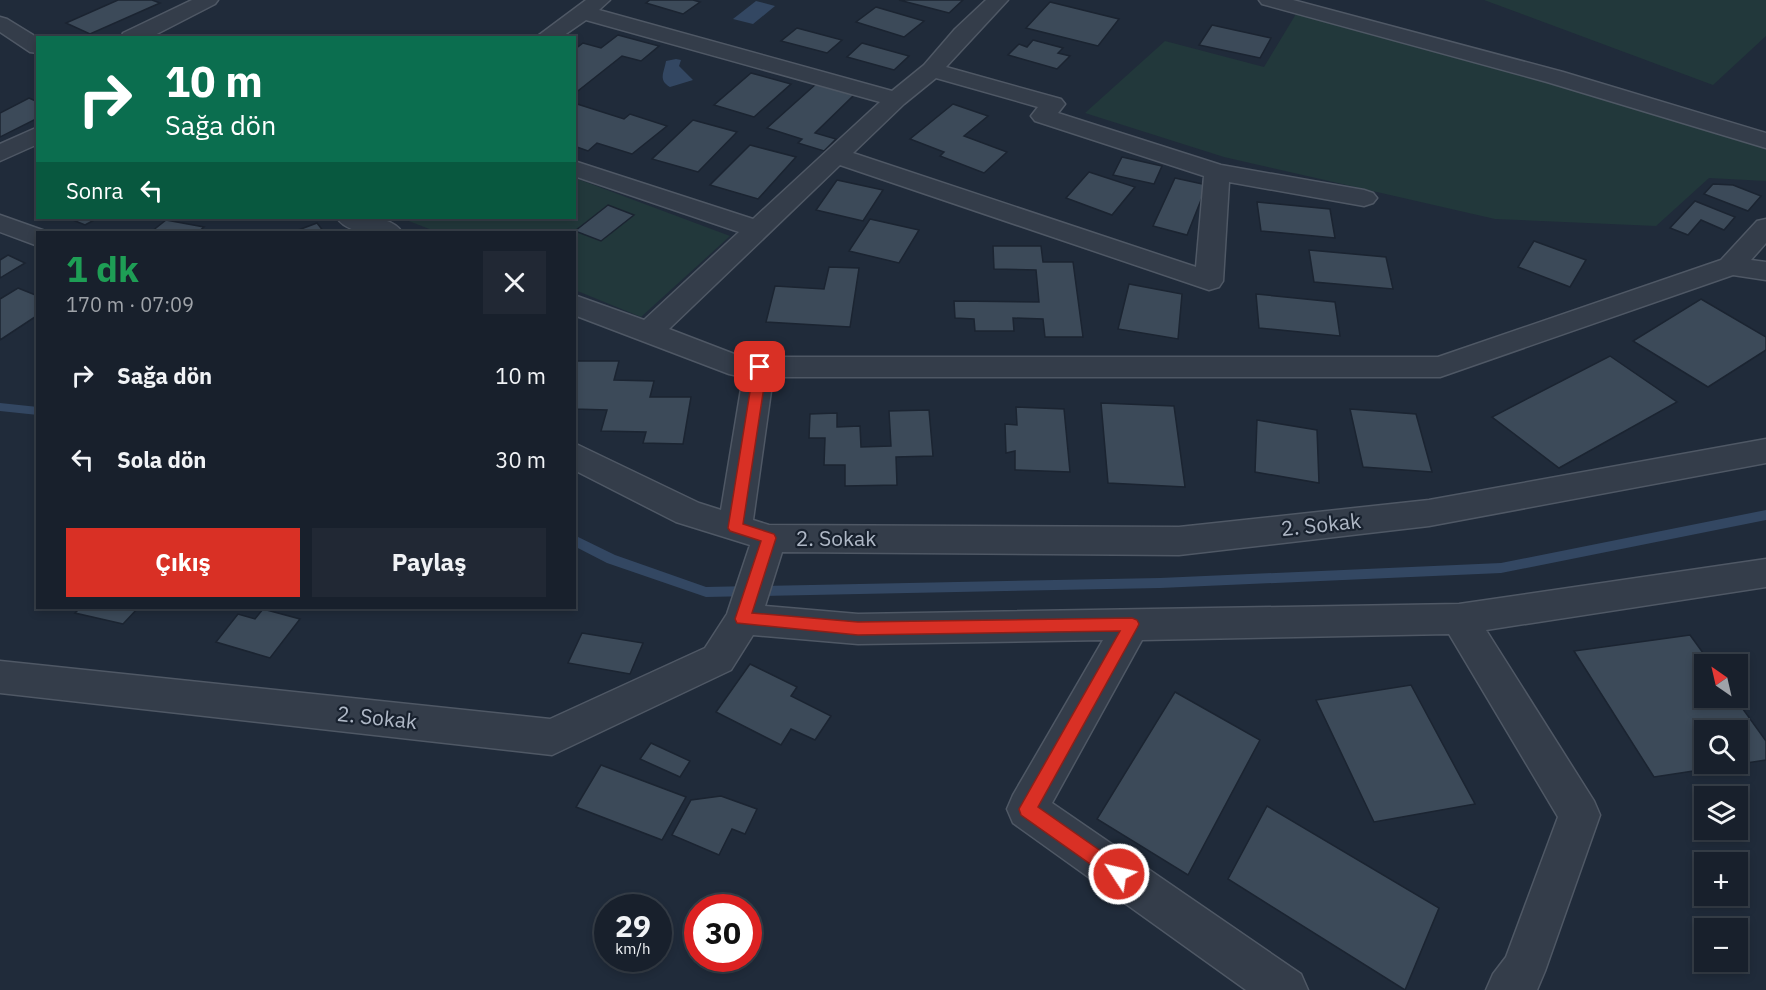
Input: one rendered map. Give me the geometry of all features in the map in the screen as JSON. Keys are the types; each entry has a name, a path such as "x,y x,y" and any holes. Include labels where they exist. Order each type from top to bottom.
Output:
{"street":[{"path":"135,36 208,0"},
{"path":"548,36 600,0"},
{"path":"649,332 896,99 932,70 963,34 998,0"},
{"path":"1269,0 1555,77 1766,141"},
{"path":"1329,0 1598,73 1766,123"},
{"path":"582,12 896,99"},
{"path":"0,23 36,46"},
{"path":"932,70 1053,104 1043,116 1217,172 1364,198"},
{"path":"0,154 36,135"},
{"path":"836,155 1209,281 1217,172"},
{"path":"576,169 756,229"},
{"path":"353,219 386,231"},
{"path":"0,223 36,237"},
{"path":"1731,266 1766,227"},
{"path":"576,305 740,367 1440,367 1731,266 1766,271"},
{"path":"735,528 760,367"},
{"name":"2. Sokak","path":"0,677 552,737 718,659 745,613 764,553 1179,541 1429,513 1766,451"},
{"path":"576,456 688,513 735,528 764,553"},
{"path":"745,613 858,629 1459,618 1766,573"},
{"path":"1459,618 1579,815 1523,971 1509,990"},
{"path":"1132,624 1027,809 1285,990"}],"green space":[{"path":"1484,0 1766,0 1766,36 1713,85"},
{"path":"1299,9 1766,144 1766,181 1709,178 1656,226 1495,219 1224,157 1085,113 1165,41 1264,67"},
{"path":"576,178 730,236 641,317 576,290 576,231 434,231 404,219 576,219"}],"water":[{"path":"756,1 775,6 753,24 733,19"},
{"path":"681,60 679,66 693,80 670,87 664,82 663,73 666,61"}],"building":[{"path":"118,0 152,0 160,3 90,34 66,23"},
{"path":"650,0 700,2 683,14 646,3"},
{"path":"899,0 963,0 949,13"},
{"path":"1050,2 1119,19 1098,46 1026,28"},
{"path":"876,7 924,21 904,37 856,22"},
{"path":"1212,25 1271,38 1260,58 1199,45"},
{"path":"797,28 842,40 827,53 781,41"},
{"path":"618,35 659,46 641,61 622,56 576,92 576,48 583,43 601,48"},
{"path":"1033,40 1063,48 1058,53 1070,56 1057,69 1008,55 1019,44 1027,47"},
{"path":"862,43 909,56 894,70 847,57"},
{"path":"751,73 791,84 754,117 714,105"},
{"path":"816,84 854,95 815,133 836,139 824,151 798,143 802,139 767,128"},
{"path":"29,98 36,101 36,119 0,137 0,113"},
{"path":"576,104 624,119 630,114 667,126 632,154 597,143 588,151 576,147"},
{"path":"953,104 988,116 964,136 1007,152 984,173 940,156 944,152 910,139"},
{"path":"693,120 737,132 698,172 652,159"},
{"path":"750,145 796,157 758,199 710,185"},
{"path":"1122,157 1162,166 1154,184 1113,175"},
{"path":"1089,172 1135,187 1112,215 1066,198"},
{"path":"1175,178 1207,185 1187,235 1153,226"},
{"path":"837,180 883,190 863,221 816,210"},
{"path":"1713,184 1733,185 1761,196 1748,211 1704,194"},
{"path":"1695,201 1735,217 1724,230 1701,220 1688,235 1670,228"},
{"path":"1257,202 1330,209 1335,238 1261,231"},
{"path":"608,205 634,215 601,241 575,231"},
{"path":"70,219 96,219 85,225"},
{"path":"870,219 919,230 899,263 849,251"},
{"path":"166,220 204,227 199,231 152,231"},
{"path":"317,223 323,231 296,231"},
{"path":"1534,241 1586,260 1570,287 1518,267"},
{"path":"993,246 1041,246 1043,262 1073,262 1083,337 1045,337 1043,319 1013,318 1014,331 975,331 974,319 955,318 954,301 1039,302 1036,270 994,269"},
{"path":"1309,250 1386,257 1393,289 1314,282"},
{"path":"8,255 25,263 0,278 0,260"},
{"path":"829,267 859,268 850,327 766,322 775,286 824,289"},
{"path":"1129,284 1182,294 1178,339 1118,329"},
{"path":"18,288 36,295 36,316 0,340 0,299"},
{"path":"1256,294 1335,302 1340,336 1259,328"},
{"path":"1701,299 1766,337 1766,350 1708,387 1633,341"},
{"path":"1610,356 1677,402 1559,468 1492,417"},
{"path":"576,361 619,361 614,380 654,381 650,397 691,397 683,444 643,443 646,432 601,431 607,410 576,409"},
{"path":"1101,403 1174,406 1185,487 1108,483"},
{"path":"1016,407 1064,409 1070,472 1015,470 1015,451 1006,453 1005,424 1017,425"},
{"path":"1350,409 1416,414 1432,472 1363,467"},
{"path":"929,410 933,456 896,457 897,485 845,486 845,465 824,465 825,438 809,438 810,414 837,413 837,427 860,426 861,447 891,446 889,411"},
{"path":"1257,420 1317,430 1319,483 1255,472"},
{"path":"79,609 137,609 123,624 75,613"},
{"path":"263,609 300,619 270,658 216,642 238,614 255,619"},
{"path":"582,633 643,643 630,674 568,663"},
{"path":"1690,635 1704,654 1694,654 1694,708 1742,708 1766,741 1766,760 1748,763 1748,720 1694,720 1694,771 1654,777 1574,651"},
{"path":"750,664 797,687 791,696 831,716 815,740 791,729 781,745 716,712"},
{"path":"1411,685 1475,804 1374,822 1316,700"},
{"path":"1175,692 1260,740 1188,875 1097,819"},
{"path":"651,743 690,761 680,777 640,759"},
{"path":"601,765 686,797 662,840 576,807"},
{"path":"721,796 757,809 745,834 732,829 719,855 672,835 691,800"},
{"path":"1267,806 1439,908 1405,990 1228,879"}],"waterway":[{"path":"0,407 36,411"},
{"path":"576,541 611,559 706,592 1160,583 1501,568 1766,515"}],"route":[{"path":"760,367 735,528 769,538 743,619 858,629 1132,624 1027,809 1119,874"}]}
